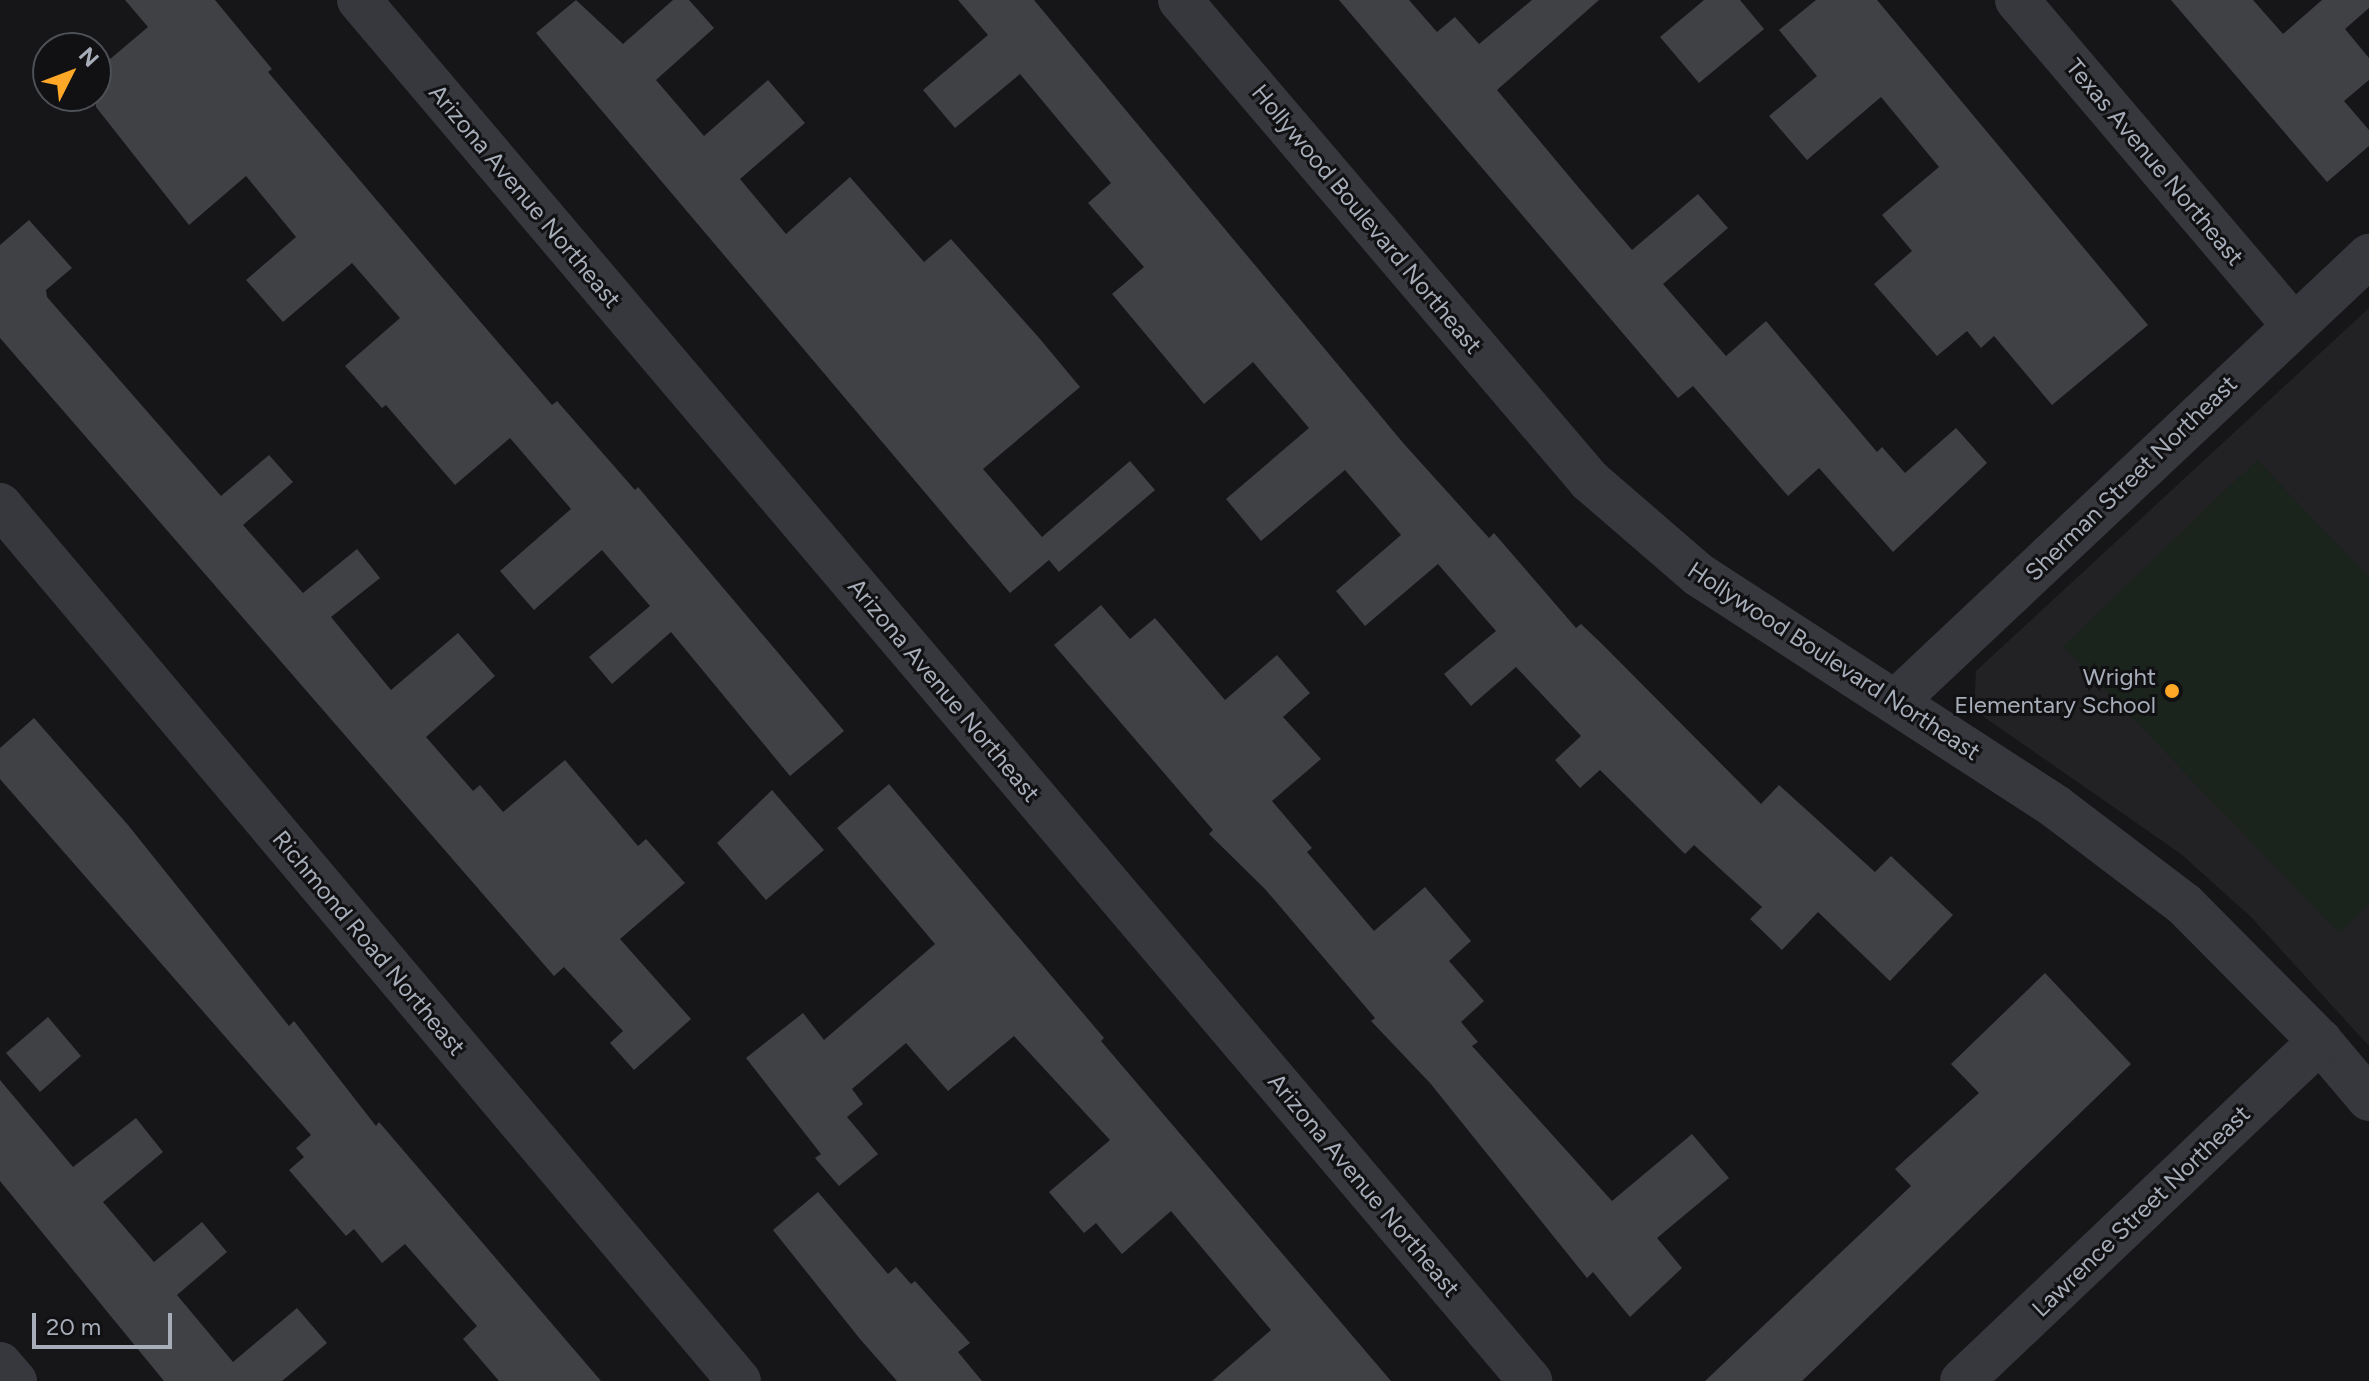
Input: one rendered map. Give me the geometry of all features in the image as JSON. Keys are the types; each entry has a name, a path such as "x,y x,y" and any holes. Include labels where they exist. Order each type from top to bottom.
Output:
{"street":[{"name":"Arizona Avenue Northeast","path":"359,0 1530,1381"},
{"name":"Hollywood Boulevard Northeast","path":"1180,0 1590,481 1699,575 2056,807 2184,904 2320,1041 2369,1099"},
{"name":"Texas Avenue Northeast","path":"2017,0 2293,324"},
{"name":"Sherman Street Northeast","path":"1895,702 2293,324 2369,256"},
{"name":"Richmond Road Northeast","path":"0,505 739,1381"},
{"name":"Lawrence Street Northeast","path":"1962,1381 2320,1041"},
{"path":"0,1364 15,1381"}],"shaded area":[{"name":"Wright Elementary School","path":"2369,308 2369,1046 2251,917 2181,854 1974,710 1976,671"},
{"path":"2257,460 2369,577 2369,904 2339,933 2063,646"}],"building":[{"path":"125,0 215,0 272,69 268,72 552,405 557,401 635,490 638,487 844,731 790,776 671,632 612,684 589,657 650,606 602,550 534,610 500,571 571,509 510,438 455,485 386,405 382,408 345,366 400,318 352,263 283,322 246,280 296,237 246,176 189,225 100,112 112,112 112,57 148,27"},
{"path":"576,0 623,44 673,0 689,0 714,28 656,80 704,136 768,80 805,123 740,179 786,234 850,177 924,262 951,239 1040,339 1080,387 983,469 1042,537 1130,461 1155,490 1059,572 1049,560 1010,593 536,33"},
{"path":"958,0 1034,0 1404,444 1489,538 1494,533 1576,628 1581,624 1601,643 1761,804 1779,785 1875,872 1891,856 1953,915 1890,981 1818,912 1782,950 1750,919 1762,907 1694,845 1685,854 1600,770 1580,788 1555,760 1581,736 1516,667 1471,706 1444,674 1496,631 1438,564 1365,626 1336,591 1401,535 1345,470 1261,541 1226,499 1309,428 1253,362 1204,404 1112,294 1144,267 1088,203 1111,183 1020,74 955,128 923,90 988,35"},
{"path":"1339,0 1409,0 1437,32 1455,17 1479,44 1532,0 1599,0 1497,90 1579,188 1632,250 1698,194 1728,228 1663,284 1726,356 1766,321 1877,452 1882,447 1905,473 1956,428 1987,463 1893,552 1819,468 1788,496 1693,386 1678,398"},
{"path":"1704,0 1740,0 1764,29 1699,83 1660,37"},
{"path":"1816,0 1877,0 2148,325 2052,405 1994,336 1981,348 1967,331 1937,356 1874,284 1912,251 1882,215 1939,167 1881,97 1807,160 1769,116 1817,76 1779,30"},
{"path":"2171,0 2253,0 2283,34 2322,0 2369,0 2369,8 2345,29 2369,58 2369,80 2344,101 2369,130 2369,146 2327,182"},
{"path":"29,220 72,268 46,290 47,297 221,496 269,455 293,482 243,525 303,593 357,549 380,578 331,617 391,690 458,633 495,676 426,737 473,791 480,785 503,812 565,760 638,846 646,839 685,883 620,939 691,1019 634,1070 610,1043 623,1031 564,967 554,976 0,338 0,245"},
{"path":"1101,605 1130,639 1155,618 1225,700 1277,655 1310,693 1283,717 1321,759 1272,801 1312,848 1307,852 1374,931 1425,887 1471,941 1449,961 1484,1001 1461,1022 1478,1042 1472,1046 1612,1201 1692,1134 1729,1178 1657,1238 1682,1268 1630,1317 1593,1272 1587,1278 1430,1083 1371,1021 1375,1018 1265,889 1209,834 1213,830 1054,645"},
{"path":"34,718 128,825 289,1026 294,1021 376,1126 379,1122 601,1381 499,1381 463,1339 477,1326 405,1244 382,1263 354,1229 346,1236 289,1170 304,1157 296,1148 311,1135 0,779 0,748"},
{"path":"889,784 1104,1038 1101,1041 1391,1381 1212,1381 1271,1330 1171,1211 1122,1254 1096,1223 1084,1233 1049,1192 1110,1140 1014,1036 948,1091 906,1043 852,1089 863,1104 847,1117 878,1154 839,1186 815,1158 821,1154 746,1058 803,1013 824,1040 935,944 837,828"},
{"path":"772,790 824,850 766,900 717,843"},
{"path":"2045,973 2131,1064 1802,1381 1705,1381 1911,1186 1895,1169 1979,1093 1951,1064"},
{"path":"48,1017 81,1056 40,1092 6,1053"},
{"path":"0,1080 73,1167 136,1118 163,1152 103,1202 154,1262 202,1222 227,1252 177,1295 233,1362 297,1308 327,1343 282,1381 164,1381 0,1181"},
{"path":"818,1192 888,1274 896,1267 911,1284 915,1281 970,1343 958,1352 982,1381 897,1381 860,1339 773,1230"}],"place":[{"name":"Wright Elementary School","path":"2172,691"}]}
